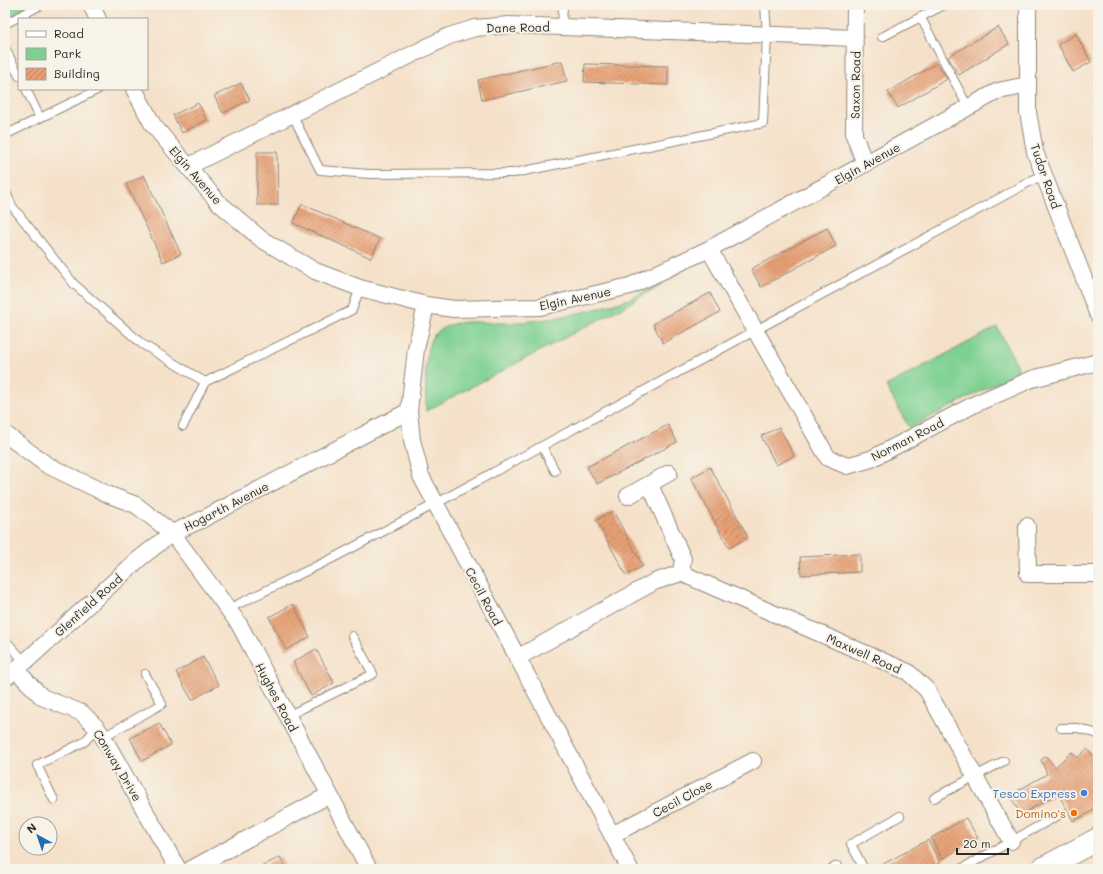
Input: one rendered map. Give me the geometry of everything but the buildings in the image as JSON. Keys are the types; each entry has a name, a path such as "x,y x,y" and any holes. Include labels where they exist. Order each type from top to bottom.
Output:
{"highway":[{"path":"1042,869 1092,846"}],"street":[{"path":"92,5 98,18"},
{"name":"Saxon Road","path":"855,5 854,136 865,164"},
{"name":"Tudor Road","path":"1028,5 1029,118 1035,152 1098,315"},
{"name":"Dane Road","path":"189,166 450,36 475,28 509,25 855,38"},
{"name":"Elgin Avenue","path":"135,90 153,125 218,202 261,239 315,271 360,288 426,305 454,309 540,307 630,286 710,249 998,91 1028,84"},
{"name":"Norman Road","path":"710,249 828,458 847,466 871,459 975,404 1032,379 1098,362"},
{"name":"Cecil Road","path":"426,305 416,350 409,411 412,440 421,476 630,869"},
{"name":"Hogarth Avenue","path":"5,434 47,465 107,494 136,505 172,533 199,521 409,411"},
{"path":"628,496 669,473"},
{"path":"517,658 654,582 682,573 683,559 650,485"},
{"path":"1027,526 1028,574 1098,574"},
{"name":"Hughes Road","path":"172,533 239,624 369,869"},
{"name":"Glenfield Road","path":"15,670 138,559 172,533"},
{"name":"Maxwell Road","path":"682,573 908,672 927,690 1011,841"},
{"name":"Conway Drive","path":"15,670 42,697 82,713 100,733 178,869"},
{"name":"Cecil Close","path":"612,835 753,761"},
{"path":"191,869 329,795"}],"lane":[{"path":"5,24 42,5"},
{"path":"562,5 562,27"},
{"path":"292,114 320,170 369,174 514,173 762,123 767,35 765,5"},
{"path":"882,37 944,5"},
{"path":"921,18 968,107"},
{"path":"5,48 18,74"},
{"path":"26,90 40,118"},
{"path":"5,135 97,90"},
{"path":"228,609 332,558 435,504 1044,174"},
{"path":"5,190 9,207 74,284 142,344 204,382"},
{"path":"183,426 204,382 352,310 360,288"},
{"path":"542,446 555,471"},
{"path":"288,716 373,674 352,636"},
{"path":"5,640 15,670"},
{"path":"54,800 37,766 100,733 162,704 145,674"},
{"path":"1061,728 1078,728 1098,734"},
{"path":"934,798 1004,761"},
{"path":"864,869 851,844 900,816"},
{"path":"962,869 1057,816"}],"green space":[{"path":"5,5 32,5 5,18"},
{"path":"662,284 623,307 426,411 426,361 430,342 433,336 440,330 457,323 517,322 575,314 623,301"},
{"path":"997,327 1020,371 909,428 886,386"}],"place":[{"name":"Tesco Express","path":"1084,793"},
{"name":"Domino's","path":"1074,813"}]}
